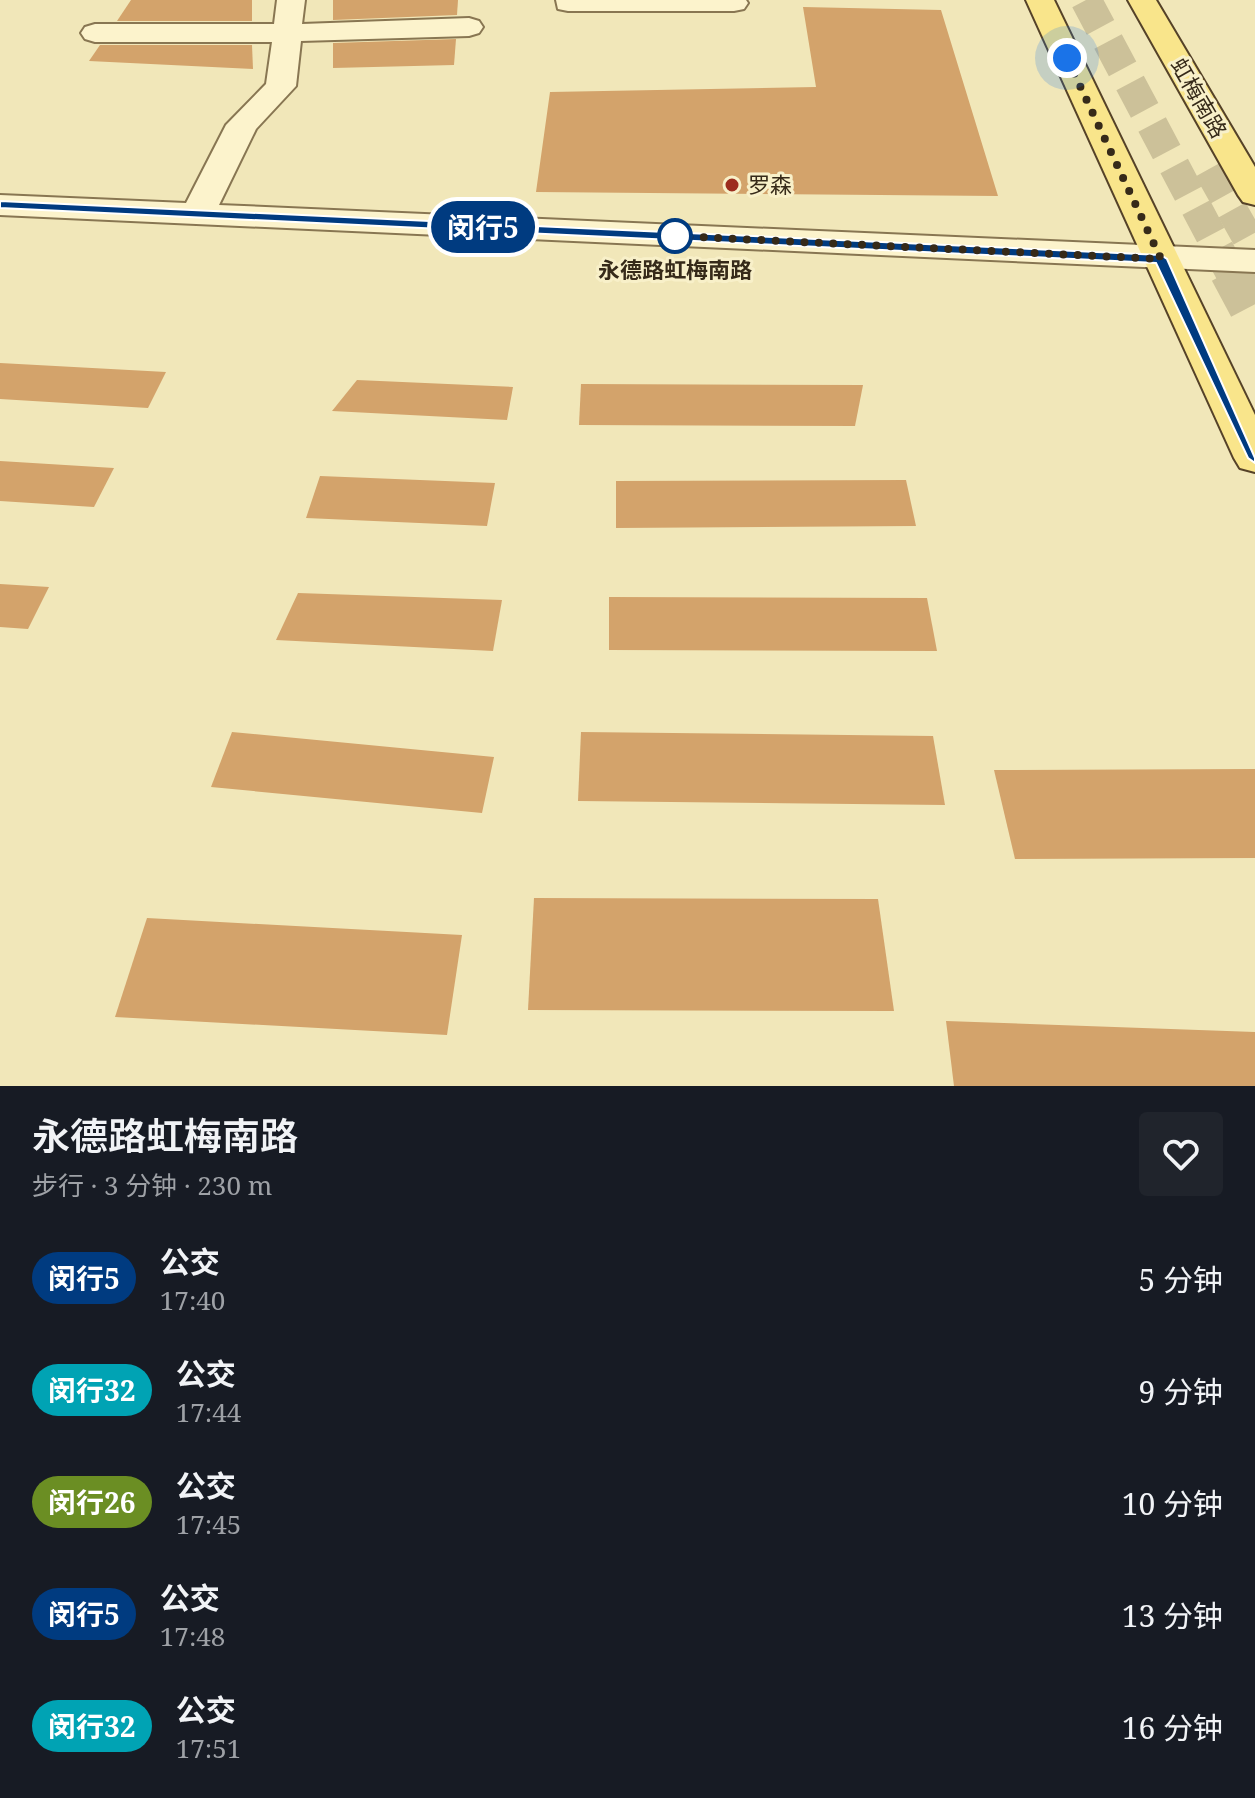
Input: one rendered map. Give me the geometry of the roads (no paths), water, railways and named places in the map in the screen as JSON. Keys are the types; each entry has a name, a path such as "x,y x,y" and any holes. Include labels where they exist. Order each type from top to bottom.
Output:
{"main road":[{"path":"1040,0 1255,458"},
{"name":"虹梅南路","path":"1142,0 1255,195"}],"street":[{"path":"198,213 242,125 281,86 291,0"},
{"path":"568,3 735,10"},
{"path":"95,33 288,33 469,27"},
{"path":"0,205 1255,261"}],"tunnel":[{"path":"1086,0 1231,273"},
{"path":"1209,169 1255,251"},
{"path":"1230,271 1255,318"}],"place":[{"name":"罗森","path":"732,185"},
{"name":"永德路虹梅南路","path":"675,236"}]}
